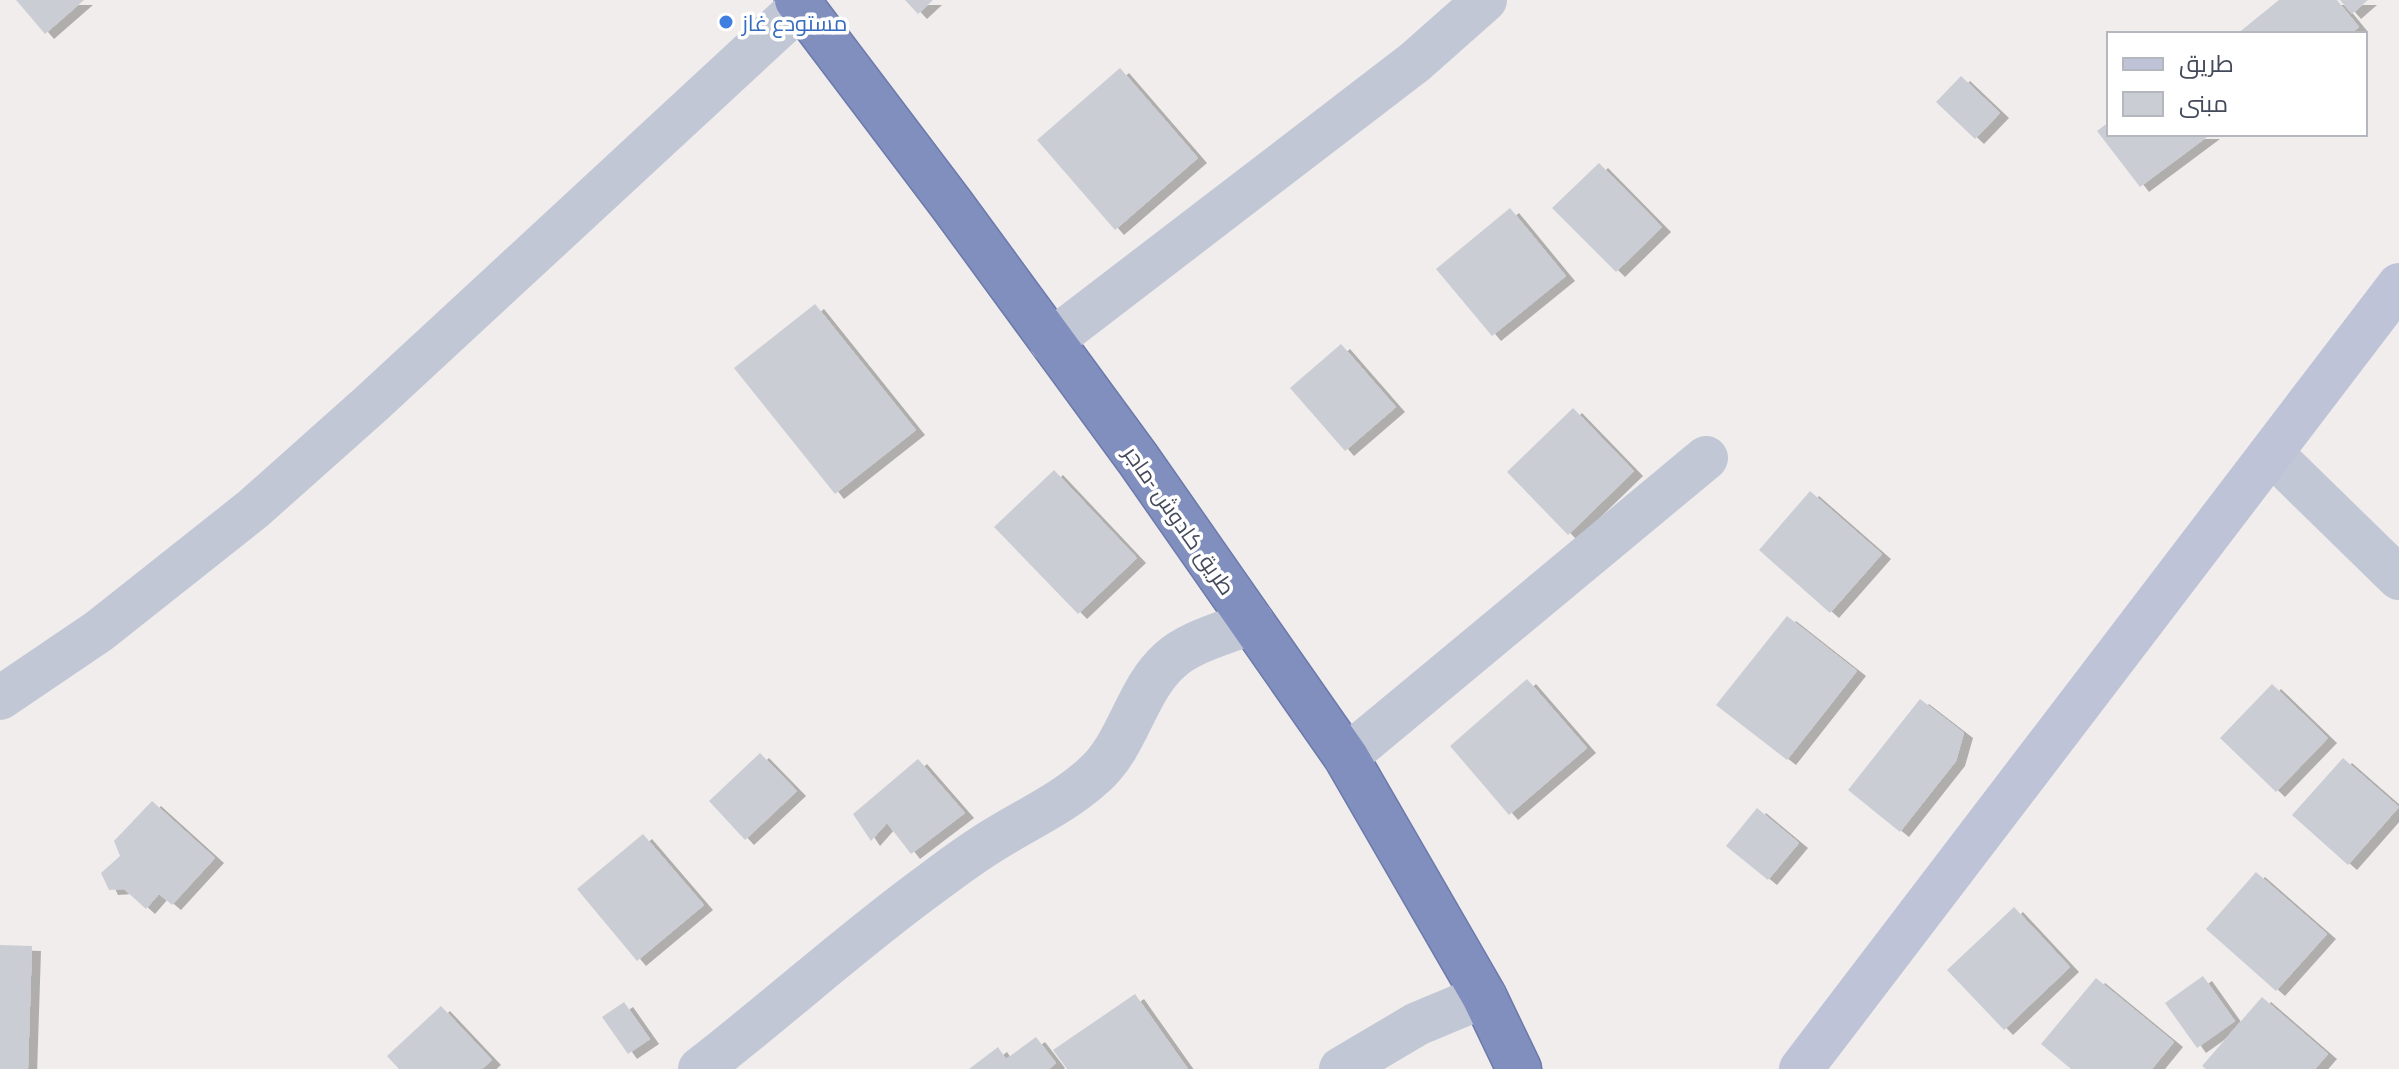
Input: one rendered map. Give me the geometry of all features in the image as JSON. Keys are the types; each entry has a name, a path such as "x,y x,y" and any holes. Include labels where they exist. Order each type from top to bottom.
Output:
{"highway":[{"name":"طريق كادوش -ماجر","path":"799,3 1138,459 1346,757 1484,996 1519,1069"}],"street":[{"path":"1051,341 1415,62 1485,0"},
{"path":"0,698 99,631 253,509 372,403 799,3"},
{"path":"1801,1069 2399,285"},
{"path":"2271,453 2399,578"},
{"path":"1346,757 1706,458"},
{"path":"700,1069 771,1014 889,914 981,847 1066,798 1095,775 1170,660 1187,649 1252,622"},
{"path":"1341,1069 1417,1024 1484,996"}],"building":[{"path":"16,0 84,0 45,34"},
{"path":"905,0 933,0 918,14"},
{"path":"2279,0 2337,0 2359,27 2353,32 2239,32"},
{"path":"2340,0 2368,0 2352,14"},
{"path":"1120,68 1198,158 1115,230 1037,140"},
{"path":"1961,76 2000,113 1975,139 1936,102"},
{"path":"2107,124 2107,136 2208,136 2140,187 2097,131"},
{"path":"1599,163 1662,227 1616,272 1552,208"},
{"path":"1510,208 1566,276 1492,336 1436,269"},
{"path":"815,304 916,430 835,494 734,368"},
{"path":"1341,344 1396,407 1345,451 1290,388"},
{"path":"1573,408 1634,471 1568,535 1507,472"},
{"path":"1054,470 1137,558 1078,614 994,527"},
{"path":"1810,491 1882,554 1830,613 1759,550"},
{"path":"1787,616 1857,671 1787,760 1716,705"},
{"path":"1527,679 1587,748 1509,815 1450,746"},
{"path":"2272,684 2328,738 2276,792 2220,738"},
{"path":"1920,699 1964,733 1956,761 1900,832 1848,790"},
{"path":"760,753 797,791 745,840 709,801"},
{"path":"2343,758 2399,807 2348,865 2292,815"},
{"path":"918,759 965,813 911,854 887,823 871,841 853,814"},
{"path":"152,801 215,858 172,905 159,894 146,909 124,889 109,890 101,873 120,856 114,841"},
{"path":"1757,808 1799,843 1768,880 1726,846"},
{"path":"643,834 704,905 637,961 577,889"},
{"path":"2256,872 2327,934 2276,991 2206,929"},
{"path":"2014,907 2070,967 2004,1030 1947,970"},
{"path":"0,945 32,946 28,1069 0,1069"},
{"path":"2203,976 2235,1021 2197,1048 2165,1003"},
{"path":"2096,978 2174,1042 2152,1069 2071,1069 2041,1044"},
{"path":"1135,994 1188,1069 1067,1069 1053,1050"},
{"path":"2262,997 2328,1054 2315,1069 2206,1069 2202,1066"},
{"path":"624,1002 650,1039 628,1054 602,1017"},
{"path":"441,1006 492,1060 482,1069 399,1069 387,1056"},
{"path":"1036,1037 1056,1063 1049,1069 969,1069 998,1047 1006,1059"}],"place":[{"name":"مستودع غاز","path":"726,22"}]}
